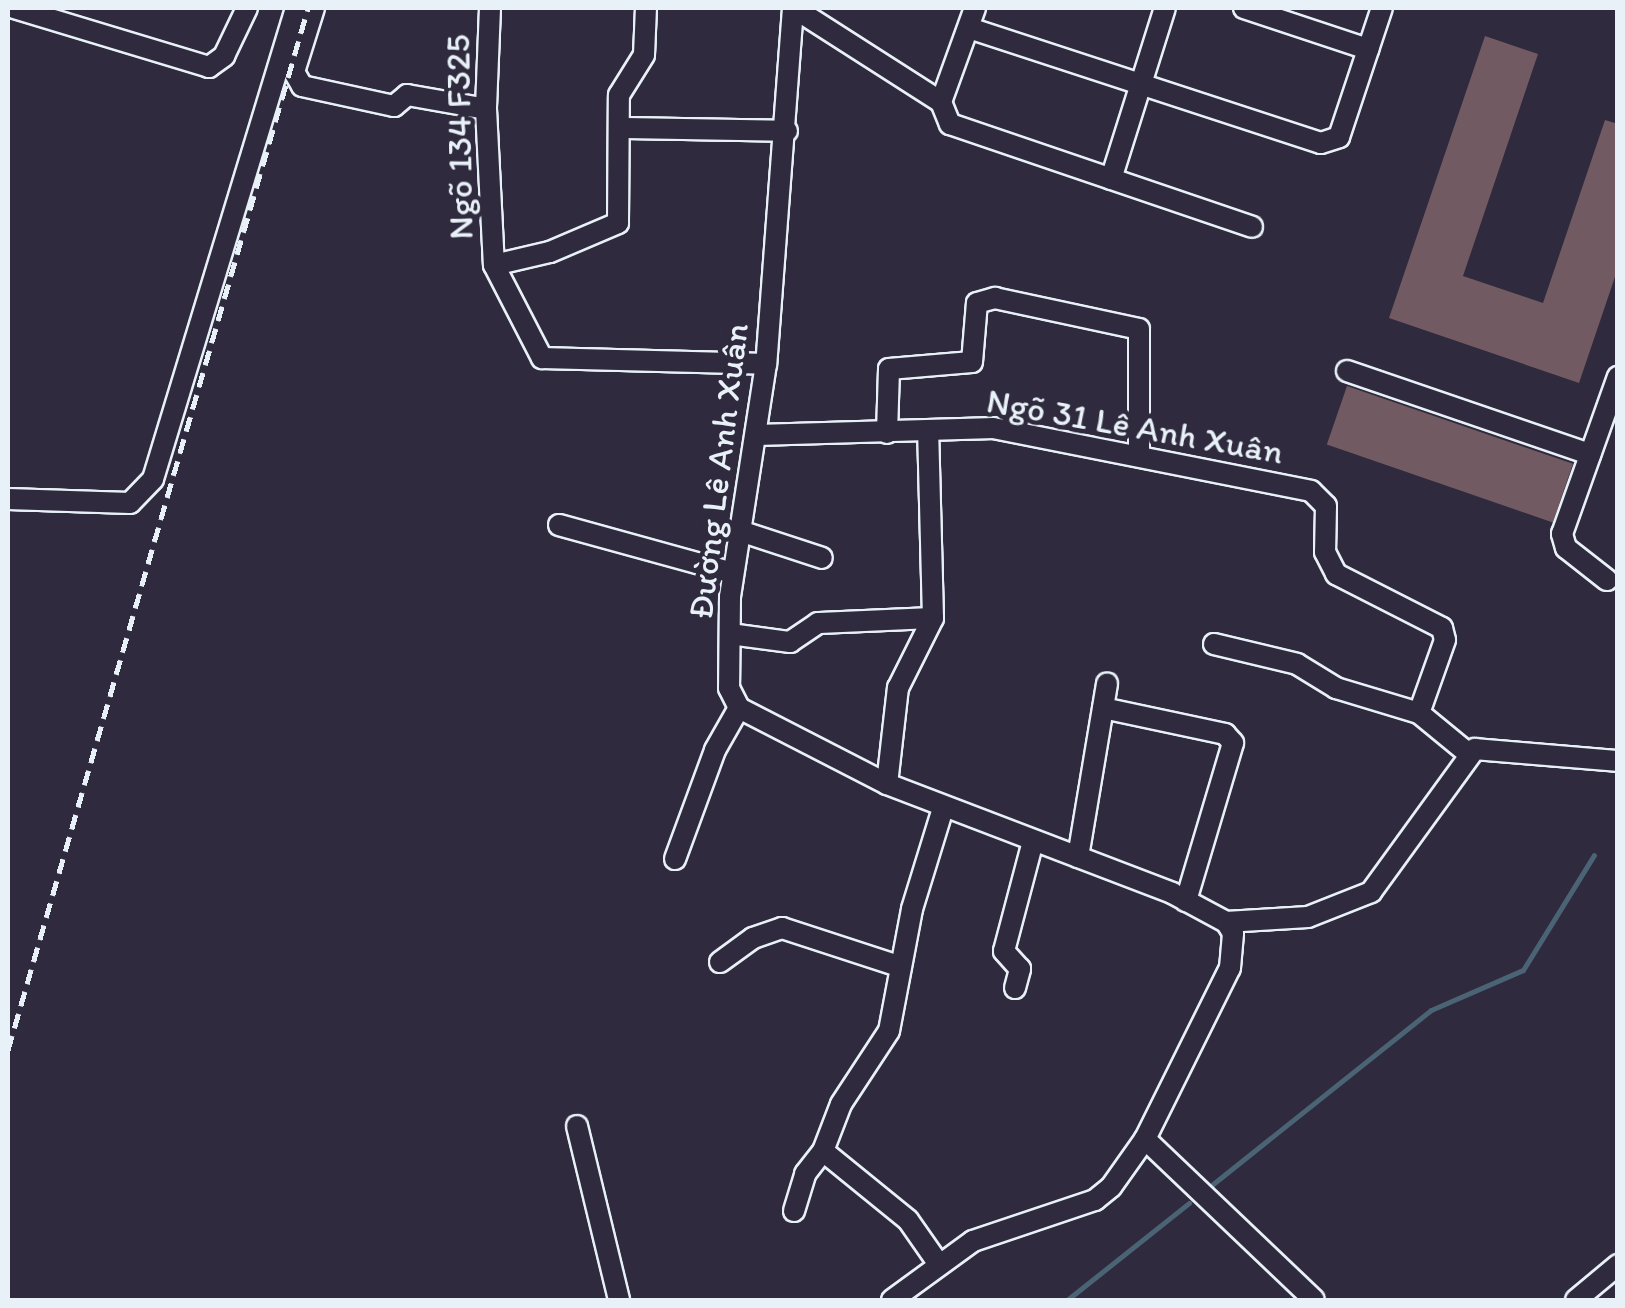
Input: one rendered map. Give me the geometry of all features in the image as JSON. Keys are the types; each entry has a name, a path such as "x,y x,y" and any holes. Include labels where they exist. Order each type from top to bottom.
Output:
{"street":[{"path":"14,8 209,66 224,56 247,8"},
{"path":"8,499 130,502 154,479 296,8"},
{"path":"314,8 294,72 302,86 394,106 407,95 486,109"},
{"name":"Ngõ 134 F325","path":"490,8 486,109 494,265"},
{"path":"646,8 644,55 619,96 618,223 550,252 494,265 496,280 551,363 766,364"},
{"path":"794,8 941,102 950,124 966,132 1252,227"},
{"name":"Đường Lê Anh Xuân","path":"739,708 729,688 732,574 758,436 766,364 794,8"},
{"path":"1111,179 1165,8"},
{"path":"1244,8 1368,50"},
{"path":"941,102 972,18 1140,84 1330,142 1342,130 1382,8"},
{"path":"621,128 787,131"},
{"path":"887,433 889,369 972,362 977,302 995,298 1140,329 1139,452"},
{"path":"1347,371 1590,454"},
{"path":"1606,580 1563,542 1618,377"},
{"name":"Ngõ 31 Lê Anh Xuân","path":"758,436 993,428 1139,452 1318,495 1328,512 1328,561 1336,574 1442,628 1445,640 1419,713"},
{"path":"887,784 898,688 933,618 928,432"},
{"path":"559,525 732,574"},
{"path":"740,531 822,558"},
{"path":"730,634 790,642 818,623 933,618"},
{"path":"1214,644 1297,664 1336,688 1419,713 1469,754"},
{"path":"1078,857 1107,683"},
{"path":"675,859 716,750 739,708 887,784 1186,901 1226,922 1233,933 1230,968 1145,1140 1095,1200 973,1241 892,1300"},
{"path":"1104,708 1225,734 1233,743 1186,901"},
{"path":"1226,922 1308,916 1372,892 1469,754 1490,746 1618,761"},
{"path":"794,1211 805,1174 823,1150 841,1104 889,1031 943,808"},
{"path":"1014,988 1020,969 1004,951 1033,842"},
{"path":"720,962 752,938 782,928 902,967"},
{"path":"577,1126 619,1300"},
{"path":"1145,1140 1314,1300"},
{"path":"823,1150 908,1220 938,1263"},
{"path":"1576,1300 1618,1266"}],"building":[{"path":"1485,36 1538,54 1463,276 1543,303 1605,120 1618,124 1618,268 1579,383 1389,318"},
{"path":"1347,386 1573,464 1553,522 1327,445"}],"waterway":[{"path":"1208,1188 1431,1010 1523,970 1594,855"},
{"path":"1067,1300 1189,1203"}],"railway":[{"path":"8,1050 308,8"}]}
